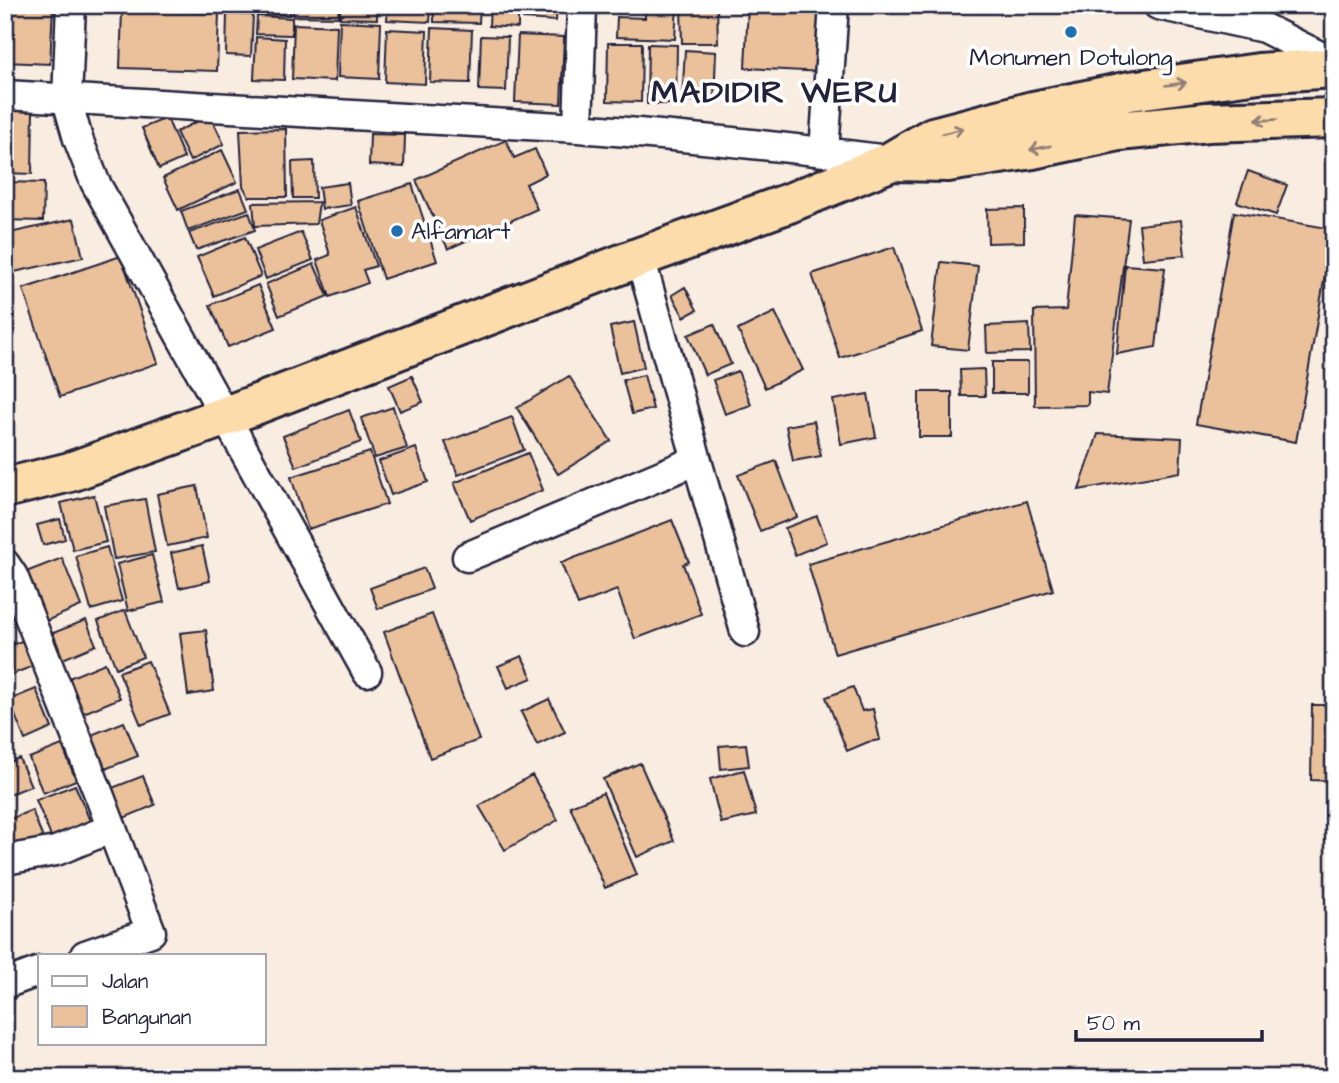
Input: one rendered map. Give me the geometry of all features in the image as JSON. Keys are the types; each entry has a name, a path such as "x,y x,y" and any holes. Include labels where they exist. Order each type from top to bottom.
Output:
{"highway":[{"path":"5,488 70,472 226,416 640,257 789,203 892,161 933,137 1033,111 1130,91 1259,72 1334,66"},
{"path":"892,161 948,162 1033,149 1119,131 1208,122 1334,118"}],"street":[{"path":"72,5 67,100 78,139 95,182 367,672"},
{"path":"578,128 582,5"},
{"path":"824,152 834,5"},
{"path":"1158,5 1264,28 1334,66"},
{"path":"5,95 659,134 892,161"},
{"path":"640,257 745,632"},
{"path":"467,557 697,460"},
{"path":"5,564 13,576 151,932 88,954"},
{"path":"5,860 56,851 112,828"},
{"path":"5,984 38,972"}],"building":[{"path":"5,5 53,6 50,64 5,62"},
{"path":"253,5 290,5 290,15 253,14"},
{"path":"293,5 339,5 338,17 293,16"},
{"path":"340,5 377,5 377,19 340,18"},
{"path":"388,5 431,5 430,22 387,20"},
{"path":"434,5 480,5 479,23 434,22"},
{"path":"490,5 518,5 518,28 489,26"},
{"path":"523,5 557,5 556,21 523,19"},
{"path":"645,5 677,5 675,39 616,37 617,17 645,18"},
{"path":"681,5 717,5 718,43 682,43"},
{"path":"748,5 827,5 824,72 745,68"},
{"path":"122,10 219,13 217,71 120,68"},
{"path":"227,14 253,15 251,56 226,55"},
{"path":"257,16 292,18 292,35 256,34"},
{"path":"340,21 381,23 379,79 338,77"},
{"path":"294,24 337,26 335,81 292,79"},
{"path":"432,28 472,30 470,83 430,82"},
{"path":"387,29 427,31 425,84 385,82"},
{"path":"518,35 564,37 561,104 515,102"},
{"path":"481,36 508,37 506,91 479,90"},
{"path":"256,37 285,39 284,80 254,79"},
{"path":"608,43 642,43 641,102 607,101"},
{"path":"648,44 677,45 676,104 647,104"},
{"path":"685,50 716,52 714,102 682,100"},
{"path":"5,110 33,110 32,174 5,173"},
{"path":"210,115 224,144 190,161 176,132"},
{"path":"167,118 184,158 159,169 142,128"},
{"path":"286,129 287,197 249,197 243,186 240,130"},
{"path":"370,134 405,135 404,167 369,165"},
{"path":"506,140 514,158 535,149 546,174 526,184 537,209 448,249 416,180"},
{"path":"222,150 237,182 178,210 163,178"},
{"path":"314,161 315,198 293,198 292,162"},
{"path":"1248,171 1287,185 1276,215 1237,202"},
{"path":"5,182 44,183 43,221 5,220"},
{"path":"348,183 351,205 322,209 319,187"},
{"name":"Alfamart","path":"412,184 437,261 383,279 358,201"},
{"path":"240,189 248,209 188,231 181,211"},
{"path":"319,202 316,224 255,226 253,203"},
{"path":"356,207 376,266 363,270 368,283 330,297 317,260 330,255 319,220"},
{"path":"1024,208 1024,242 988,243 987,209"},
{"path":"249,212 255,230 196,250 189,233"},
{"path":"1234,212 1333,229 1296,442 1196,424"},
{"path":"1075,215 1129,219 1107,394 1088,392 1088,405 1035,406 1034,311 1066,310"},
{"path":"74,219 83,257 5,274 5,234"},
{"path":"1181,220 1185,255 1143,259 1139,225"},
{"path":"301,232 313,260 266,279 255,250"},
{"path":"245,237 261,276 214,296 197,257"},
{"path":"894,247 922,331 840,358 812,274"},
{"path":"121,256 158,363 60,397 23,289"},
{"path":"941,262 978,266 968,350 931,346"},
{"path":"314,264 328,296 279,316 266,284"},
{"path":"1125,265 1165,268 1156,347 1117,354"},
{"path":"258,285 276,328 228,347 210,305"},
{"path":"685,287 697,310 684,317 672,295"},
{"path":"775,312 803,370 765,388 738,330"},
{"path":"634,322 644,367 620,373 610,327"},
{"path":"714,324 731,364 705,375 688,335"},
{"path":"1029,324 1030,352 987,353 986,326"},
{"path":"992,362 1028,362 1028,393 992,393"},
{"path":"984,369 985,396 961,396 960,370"},
{"path":"738,371 751,405 725,414 713,380"},
{"path":"644,375 653,409 632,414 623,380"},
{"path":"412,376 423,402 400,411 389,386"},
{"path":"569,376 611,441 558,474 517,408"},
{"path":"919,392 952,392 952,437 919,437"},
{"path":"868,394 876,437 841,444 833,400"},
{"path":"393,407 407,448 375,458 361,418"},
{"path":"349,410 361,442 296,467 283,436"},
{"path":"512,417 524,450 458,475 445,442"},
{"path":"814,421 821,456 793,461 786,426"},
{"path":"1098,434 1182,438 1180,472 1079,490"},
{"path":"416,448 428,482 391,495 379,461"},
{"path":"370,452 387,504 308,529 291,477"},
{"path":"528,453 543,490 470,520 454,483"},
{"path":"776,461 797,517 760,531 738,475"},
{"path":"197,486 207,538 167,546 157,494"},
{"path":"94,495 106,542 73,550 61,503"},
{"path":"145,499 155,552 114,559 104,506"},
{"path":"1027,501 1053,590 835,654 808,564"},
{"path":"817,516 827,542 795,555 785,528"},
{"path":"60,519 65,539 43,545 37,525"},
{"path":"672,520 689,562 683,564 701,614 635,639 617,590 578,605 561,563"},
{"path":"202,546 210,581 179,588 171,553"},
{"path":"107,547 122,601 91,610 76,556"},
{"path":"152,555 164,602 128,611 117,564"},
{"path":"62,558 81,606 46,621 26,572"},
{"path":"424,568 432,589 378,609 370,588"},
{"path":"5,591 15,614 5,618"},
{"path":"125,610 143,657 116,668 98,621"},
{"path":"432,614 479,740 430,758 384,632"},
{"path":"86,620 96,645 63,659 53,633"},
{"path":"206,630 214,691 188,695 180,633"},
{"path":"26,639 36,665 5,677 5,648"},
{"path":"522,656 532,678 508,688 498,666"},
{"path":"148,661 170,714 141,725 119,672"},
{"path":"105,663 120,698 79,715 64,680"},
{"path":"853,687 862,711 873,709 880,740 847,751 826,697"},
{"path":"36,689 52,728 25,740 9,700"},
{"path":"549,699 565,732 537,745 521,712"},
{"path":"1312,705 1334,705 1334,781 1311,780"},
{"path":"124,722 138,756 100,771 86,737"},
{"path":"746,744 749,766 721,769 719,746"},
{"path":"62,745 76,780 43,793 29,758"},
{"path":"19,758 31,786 5,796 5,764"},
{"path":"640,763 674,841 637,857 603,779"},
{"path":"744,770 756,815 721,823 710,779"},
{"path":"532,775 558,820 505,850 479,806"},
{"path":"143,776 155,805 119,820 107,790"},
{"path":"75,785 93,828 54,844 36,800"},
{"path":"603,793 637,875 605,888 570,806"},
{"path":"32,810 44,841 14,853 5,832 5,821"}],"place":[{"name":"Monumen Dotulong","path":"1071,32"},
{"name":"Alfamart","path":"397,231"}],"district":[{"name":"MADIDIR WERU","path":"775,91"}]}
